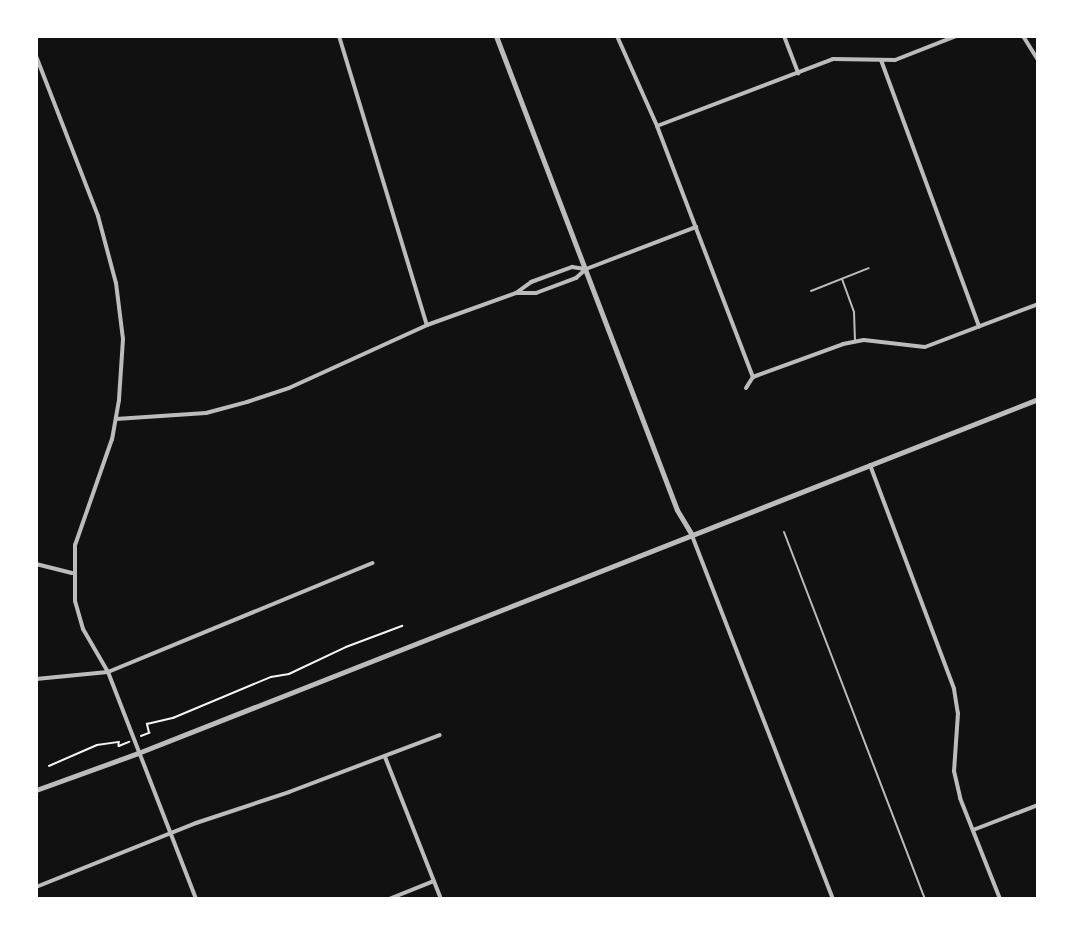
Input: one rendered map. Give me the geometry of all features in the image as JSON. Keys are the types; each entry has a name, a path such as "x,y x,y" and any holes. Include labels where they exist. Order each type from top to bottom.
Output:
{"street":[{"path":"339,36 427,325"},
{"path":"496,36 677,510 691,533 833,899"},
{"path":"617,36 657,126 753,377"},
{"path":"784,36 798,73"},
{"path":"657,126 843,57 895,60 956,36"},
{"path":"1023,36 1038,60"},
{"path":"36,56 98,216 116,283 123,339 116,419 102,471 77,535 72,573 83,629 108,672 196,899"},
{"path":"881,60 980,327"},
{"path":"516,293 536,293 576,278 586,269 696,227"},
{"path":"116,419 206,413 247,402 289,388 427,325 516,293 531,282 572,267 586,269"},
{"path":"746,388 753,377 855,341 925,346 1038,304"},
{"path":"36,790 138,753 691,533 1038,399"},
{"path":"870,465 954,689 958,713 954,771 972,830 999,899"},
{"path":"36,680 108,672 372,563"},
{"path":"36,564 72,573"},
{"path":"36,886 440,735"},
{"path":"385,757 441,899"},
{"path":"972,830 1038,805"},
{"path":"389,899 434,881"}],"lane":[{"path":"812,291 869,268"},
{"path":"842,279 855,312 855,341"},
{"path":"784,532 925,899"}],"path":[{"path":"149,733 147,724 166,720 271,677 289,674 346,647 402,626"},
{"path":"49,766 97,745 119,742 119,746"}]}
